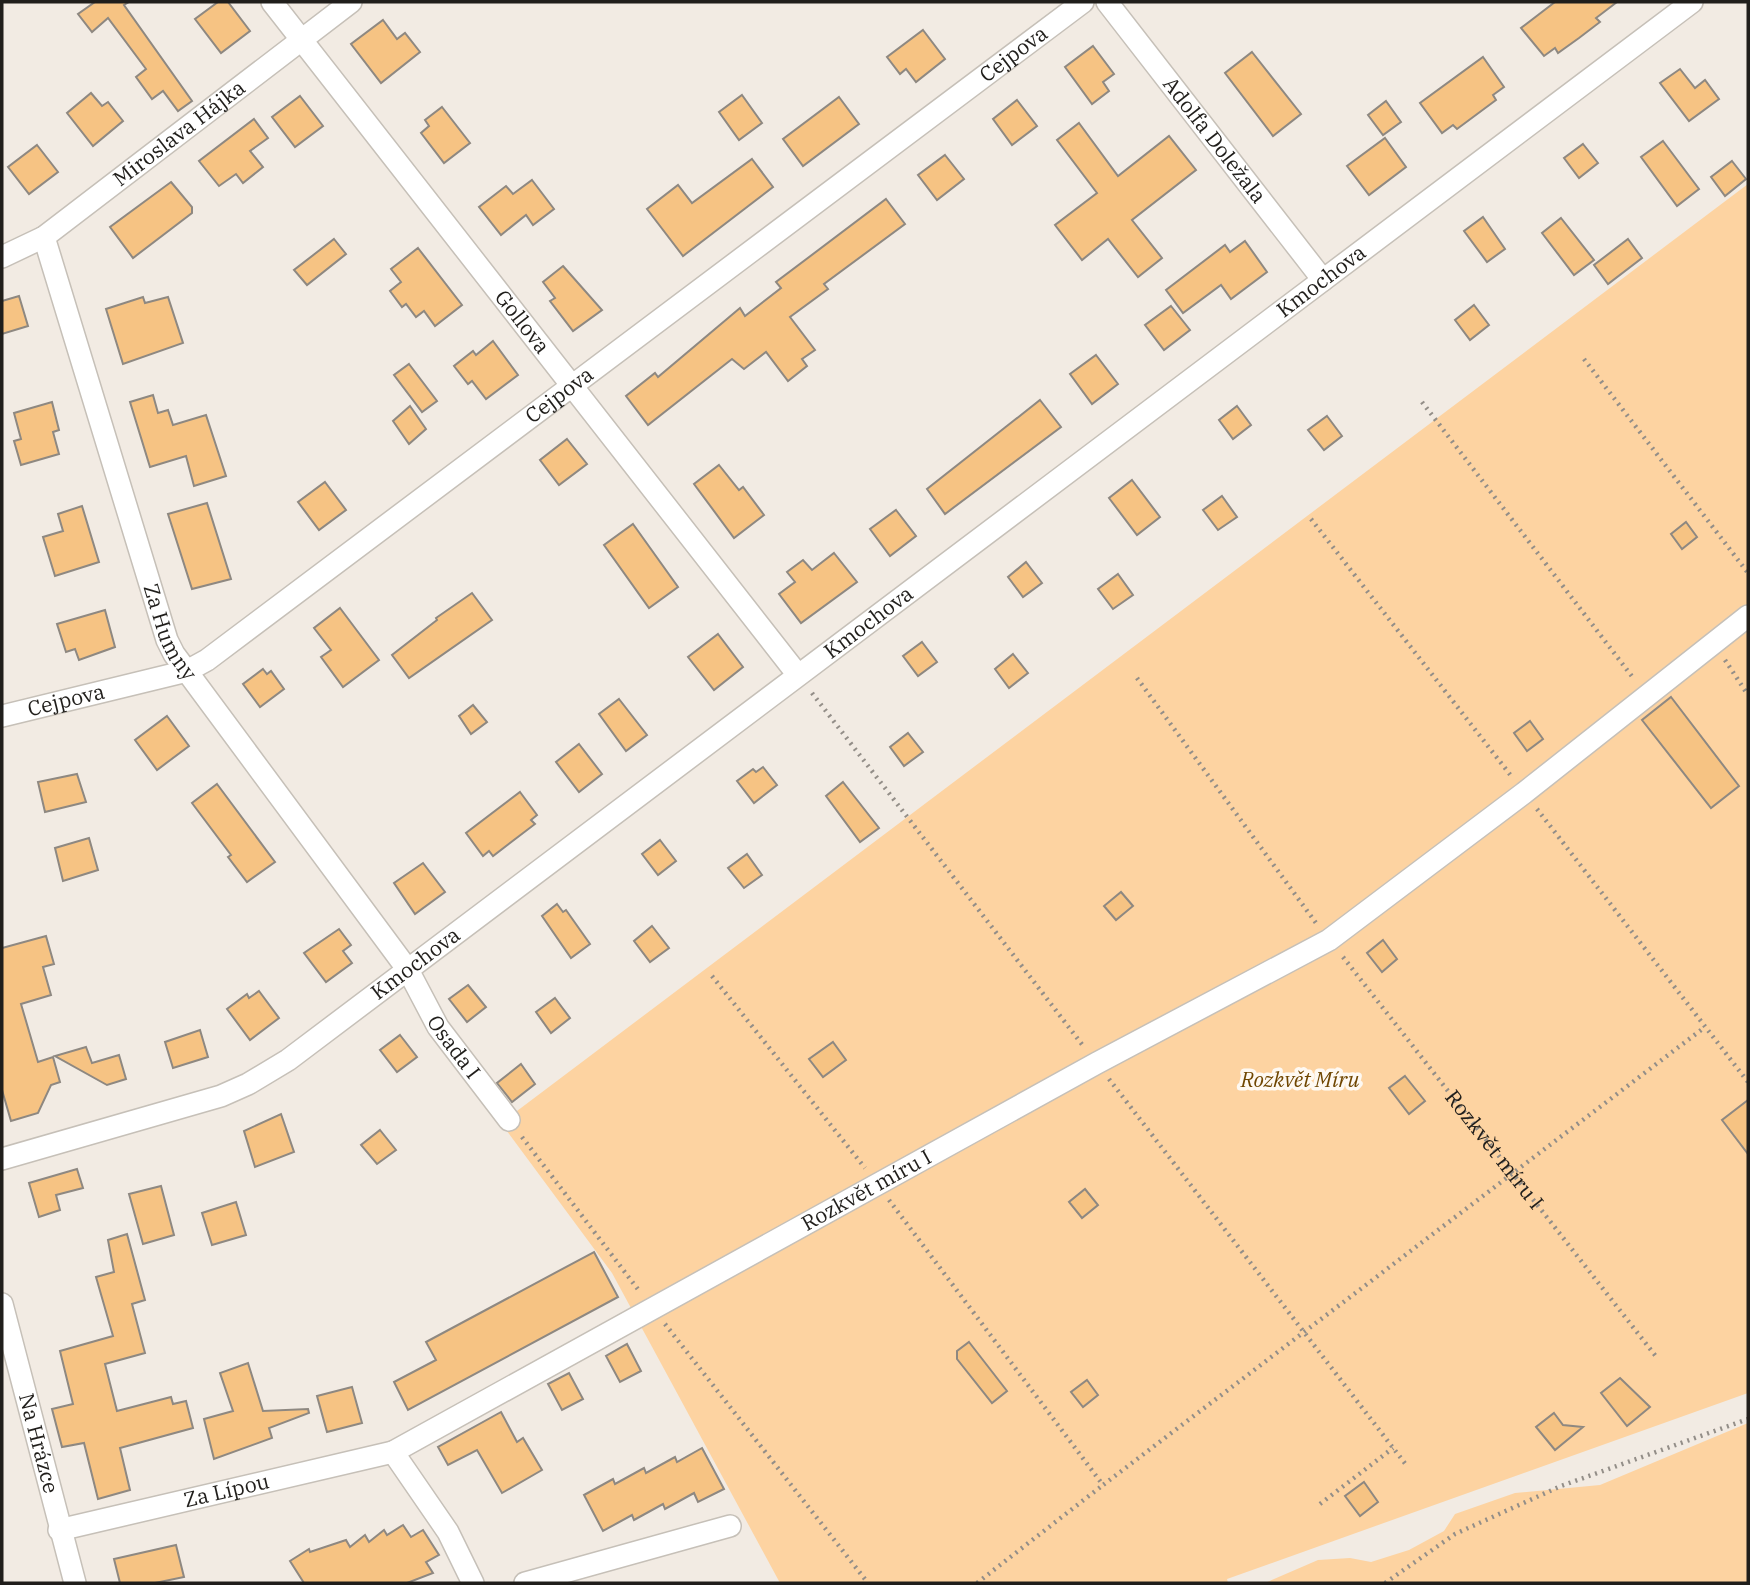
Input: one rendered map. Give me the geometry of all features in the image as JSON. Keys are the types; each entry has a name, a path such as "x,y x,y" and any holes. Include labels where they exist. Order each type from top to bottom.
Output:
{"street":[{"name":"Gollova","path":"272,2 798,676"},
{"name":"Miroslava Hájka","path":"2,257 44,237 351,2"},
{"name":"Cejpova","path":"2,716 187,671 207,660 1083,2"},
{"name":"Adolfa Doležala","path":"1107,2 1323,280"},
{"name":"Kmochova","path":"2,1159 221,1096 248,1084 288,1060 1692,2"},
{"name":"Za Humny","path":"44,237 167,640 187,671 408,970"},
{"name":"Rozkvět míru I","path":"644,1313 1097,1063 1329,940 1714,645 1748,616"},
{"name":"Osada I","path":"408,970 438,1027 509,1120"},
{"name":"Na Hrázce","path":"2,1304 75,1583"},
{"name":"Za Lípou","path":"59,1530 393,1452 644,1313"},
{"path":"393,1452 448,1532 473,1583"},
{"path":"538,1582 730,1526"}],"path":[{"path":"1584,359 1748,573"},
{"path":"1422,402 1648,696"},
{"path":"1714,645 1748,695"},
{"path":"798,676 1407,1466"},
{"name":"Rozkvět míru I","path":"1137,678 1329,940 1658,1359"},
{"path":"712,976 878,1185 1103,1485"},
{"path":"977,1583 1706,1027"},
{"path":"509,1120 644,1313 868,1583"},
{"path":"1385,1583 1455,1534 1549,1491 1748,1419"},
{"path":"1320,1504 1393,1448"}],"green space":[{"name":"Rozkvět Míru","path":"1748,184 1748,1393 1227,1579 1228,1583 780,1583 612,1273 501,1123"},
{"path":"1748,1423 1748,1583 1265,1583 1318,1560 1350,1558 1371,1562 1409,1550 1444,1531 1455,1514 1515,1493 1600,1485"}],"building":[{"path":"95,2 129,2 124,5 192,101 178,111 163,91 152,99 136,77 146,69 108,18 92,32 78,14"},
{"path":"218,2 228,2 250,31 221,53 195,19"},
{"path":"1555,2 1617,2 1596,18 1600,22 1579,38 1558,53 1555,48 1544,56 1521,28"},
{"path":"383,20 397,39 405,33 420,52 381,83 351,44"},
{"path":"923,30 945,59 916,82 906,69 900,74 887,57"},
{"path":"1093,46 1114,74 1103,82 1109,91 1092,104 1065,67"},
{"path":"1252,52 1301,114 1273,136 1225,73"},
{"path":"1483,57 1504,87 1493,95 1496,100 1457,129 1453,125 1442,133 1420,103"},
{"path":"1680,69 1695,88 1705,80 1719,99 1689,121 1660,83"},
{"path":"91,93 102,106 108,102 123,121 93,146 67,113"},
{"path":"742,95 762,123 739,140 719,112"},
{"path":"300,96 323,126 295,147 272,117"},
{"path":"839,97 859,124 803,166 783,139"},
{"path":"1017,100 1037,126 1012,145 993,119"},
{"path":"1386,101 1401,122 1383,135 1368,115"},
{"path":"442,107 470,143 444,163 421,133 429,126 425,120"},
{"path":"254,119 268,138 250,151 263,167 243,183 236,174 219,186 199,161"},
{"path":"1079,123 1118,176 1169,136 1196,170 1132,220 1162,258 1138,277 1108,239 1082,260 1055,225 1097,193 1057,140"},
{"path":"1385,138 1406,167 1369,195 1347,166"},
{"path":"1663,141 1699,189 1677,206 1641,157"},
{"path":"1583,144 1598,163 1579,178 1564,158"},
{"path":"37,145 58,172 29,194 8,167"},
{"path":"945,155 964,179 937,200 918,175"},
{"path":"752,159 773,187 683,256 647,209 678,185 692,203"},
{"path":"1732,161 1746,179 1725,196 1711,177"},
{"path":"532,180 554,209 533,225 526,215 501,235 479,207 506,186 513,194"},
{"path":"171,182 192,207 192,213 133,258 110,227"},
{"path":"886,199 905,224 824,284 828,289 790,317 815,350 802,359 807,366 788,381 766,352 744,369 732,359 648,425 626,396 655,373 658,377 740,308 745,316 781,288 776,282"},
{"path":"1483,217 1505,249 1487,262 1464,231"},
{"path":"1561,218 1594,260 1574,275 1542,233"},
{"path":"334,239 346,254 307,285 294,270"},
{"path":"1628,239 1642,258 1608,284 1594,265"},
{"path":"1245,241 1267,272 1231,299 1221,285 1183,313 1166,290 1225,245 1230,252"},
{"path":"418,248 462,305 435,326 424,311 416,317 406,304 402,307 390,291 401,282 391,269"},
{"path":"563,266 602,310 573,331 550,301 555,298 543,282"},
{"path":"19,296 28,326 2,334 2,301"},
{"path":"143,297 145,303 168,297 183,343 123,364 106,309"},
{"path":"1474,305 1489,325 1470,340 1455,320"},
{"path":"1171,306 1190,330 1164,350 1145,325"},
{"path":"493,341 518,375 486,399 472,381 468,384 454,366 473,351 476,355"},
{"path":"1096,355 1118,384 1092,404 1070,374"},
{"path":"409,364 437,401 422,412 394,375"},
{"path":"153,395 158,413 168,410 173,425 206,415 226,476 194,486 186,456 150,467 130,402"},
{"path":"1040,400 1061,427 945,514 927,489"},
{"path":"52,402 59,430 53,432 59,454 21,465 14,441 21,439 14,413"},
{"path":"410,406 426,429 409,444 393,421"},
{"path":"1237,406 1251,425 1233,439 1219,420"},
{"path":"1327,416 1342,436 1324,450 1308,430"},
{"path":"567,439 587,464 559,485 540,460"},
{"path":"719,465 739,490 743,487 764,515 734,538 694,484"},
{"path":"1132,480 1160,517 1137,535 1109,498"},
{"path":"325,482 346,510 319,530 298,502"},
{"path":"1222,496 1237,517 1218,530 1203,510"},
{"path":"207,503 231,579 192,589 168,514"},
{"path":"82,506 99,562 55,576 43,537 63,531 58,514"},
{"path":"896,510 916,536 890,556 870,529"},
{"path":"1686,522 1697,537 1682,549 1671,534"},
{"path":"633,524 678,587 649,608 604,545"},
{"path":"834,553 857,582 801,623 779,594 795,582 787,572 803,560 812,570"},
{"path":"1026,562 1042,583 1023,597 1008,577"},
{"path":"1118,574 1133,595 1113,609 1098,589"},
{"path":"472,593 492,620 409,678 392,655 437,620 436,618"},
{"path":"340,608 379,660 343,687 321,657 331,650 314,628"},
{"path":"105,610 115,647 79,660 75,649 66,652 57,624"},
{"path":"718,634 743,667 714,690 688,657"},
{"path":"922,642 937,662 918,676 903,656"},
{"path":"1013,654 1028,673 1009,688 995,669"},
{"path":"263,669 267,674 271,671 284,689 260,707 243,684"},
{"path":"1671,697 1739,786 1711,808 1642,720"},
{"path":"619,699 647,735 626,751 599,714"},
{"path":"473,705 487,722 471,734 459,716"},
{"path":"167,716 189,746 157,770 135,740"},
{"path":"1530,721 1543,739 1527,751 1514,733"},
{"path":"908,733 923,752 904,766 890,747"},
{"path":"579,744 602,774 579,792 556,762"},
{"path":"763,767 777,785 754,803 737,781 753,769 756,772"},
{"path":"77,774 86,802 45,812 38,782"},
{"path":"843,782 879,828 860,842 826,796"},
{"path":"217,784 275,862 247,882 228,857 231,855 192,803"},
{"path":"520,792 537,815 531,820 535,824 493,856 489,851 483,856 466,833"},
{"path":"89,838 98,870 63,881 55,848"},
{"path":"660,840 676,861 658,875 642,854"},
{"path":"747,854 762,875 744,888 728,868"},
{"path":"423,863 445,892 415,914 394,883"},
{"path":"1121,892 1133,906 1116,920 1104,906"},
{"path":"557,904 563,912 566,910 590,944 571,958 542,916"},
{"path":"652,926 669,948 650,962 634,941"},
{"path":"339,929 351,945 343,951 352,963 326,982 304,953"},
{"path":"46,936 54,964 43,967 51,995 21,1004 38,1062 53,1057 60,1082 51,1085 38,1113 11,1121 2,1090 2,948"},
{"path":"1383,940 1397,959 1382,972 1367,953"},
{"path":"468,985 486,1007 467,1022 449,999"},
{"path":"259,991 279,1018 250,1040 227,1009 247,994 249,998"},
{"path":"555,998 570,1018 551,1033 536,1012"},
{"path":"200,1030 208,1057 173,1068 165,1042"},
{"path":"400,1035 417,1057 397,1072 380,1050"},
{"path":"833,1042 846,1060 823,1077 809,1059"},
{"path":"86,1047 92,1063 119,1055 126,1079 107,1085 55,1056"},
{"path":"521,1064 535,1084 512,1102 497,1083"},
{"path":"1405,1076 1425,1101 1409,1114 1389,1088"},
{"path":"1748,1100 1748,1154 1722,1120"},
{"path":"281,1114 294,1152 255,1167 244,1131"},
{"path":"380,1130 396,1150 377,1164 361,1145"},
{"path":"77,1169 83,1188 56,1195 60,1210 39,1217 29,1183"},
{"path":"161,1186 174,1235 143,1244 129,1194"},
{"path":"1085,1189 1098,1205 1082,1218 1069,1202"},
{"path":"236,1202 246,1235 212,1245 202,1213"},
{"path":"127,1234 145,1300 132,1304 145,1353 105,1364 117,1411 171,1397 173,1404 186,1401 193,1428 120,1448 130,1490 98,1499 84,1443 62,1447 52,1409 73,1404 60,1351 113,1336 96,1277 114,1272 108,1240"},
{"path":"594,1252 618,1297 408,1410 394,1382 436,1360 426,1342"},
{"path":"969,1342 1007,1391 992,1403 957,1359 957,1351"},
{"path":"627,1344 641,1371 620,1382 606,1356"},
{"path":"248,1363 263,1411 308,1409 309,1413 269,1428 272,1438 214,1459 204,1419 233,1411 220,1373"},
{"path":"569,1373 583,1399 562,1410 548,1384"},
{"path":"1620,1378 1650,1407 1627,1426 1601,1393"},
{"path":"1087,1380 1098,1395 1083,1407 1071,1392"},
{"path":"352,1387 362,1423 327,1432 317,1396"},
{"path":"501,1412 517,1442 523,1438 542,1470 502,1493 477,1450 448,1465 438,1447"},
{"path":"1554,1413 1563,1425 1583,1427 1555,1450 1536,1427"},
{"path":"702,1448 724,1489 698,1502 694,1493 665,1509 663,1504 634,1520 632,1515 603,1531 584,1495 613,1479 615,1484 644,1468 646,1473 675,1457 677,1462"},
{"path":"1364,1482 1378,1502 1360,1516 1345,1496"},
{"path":"403,1525 411,1537 423,1530 439,1555 426,1562 433,1573 407,1583 304,1583 290,1561 309,1549 310,1552 346,1540 350,1547 365,1535 369,1542 384,1530 387,1535"},
{"path":"176,1545 184,1577 155,1583 120,1583 114,1559"}]}
